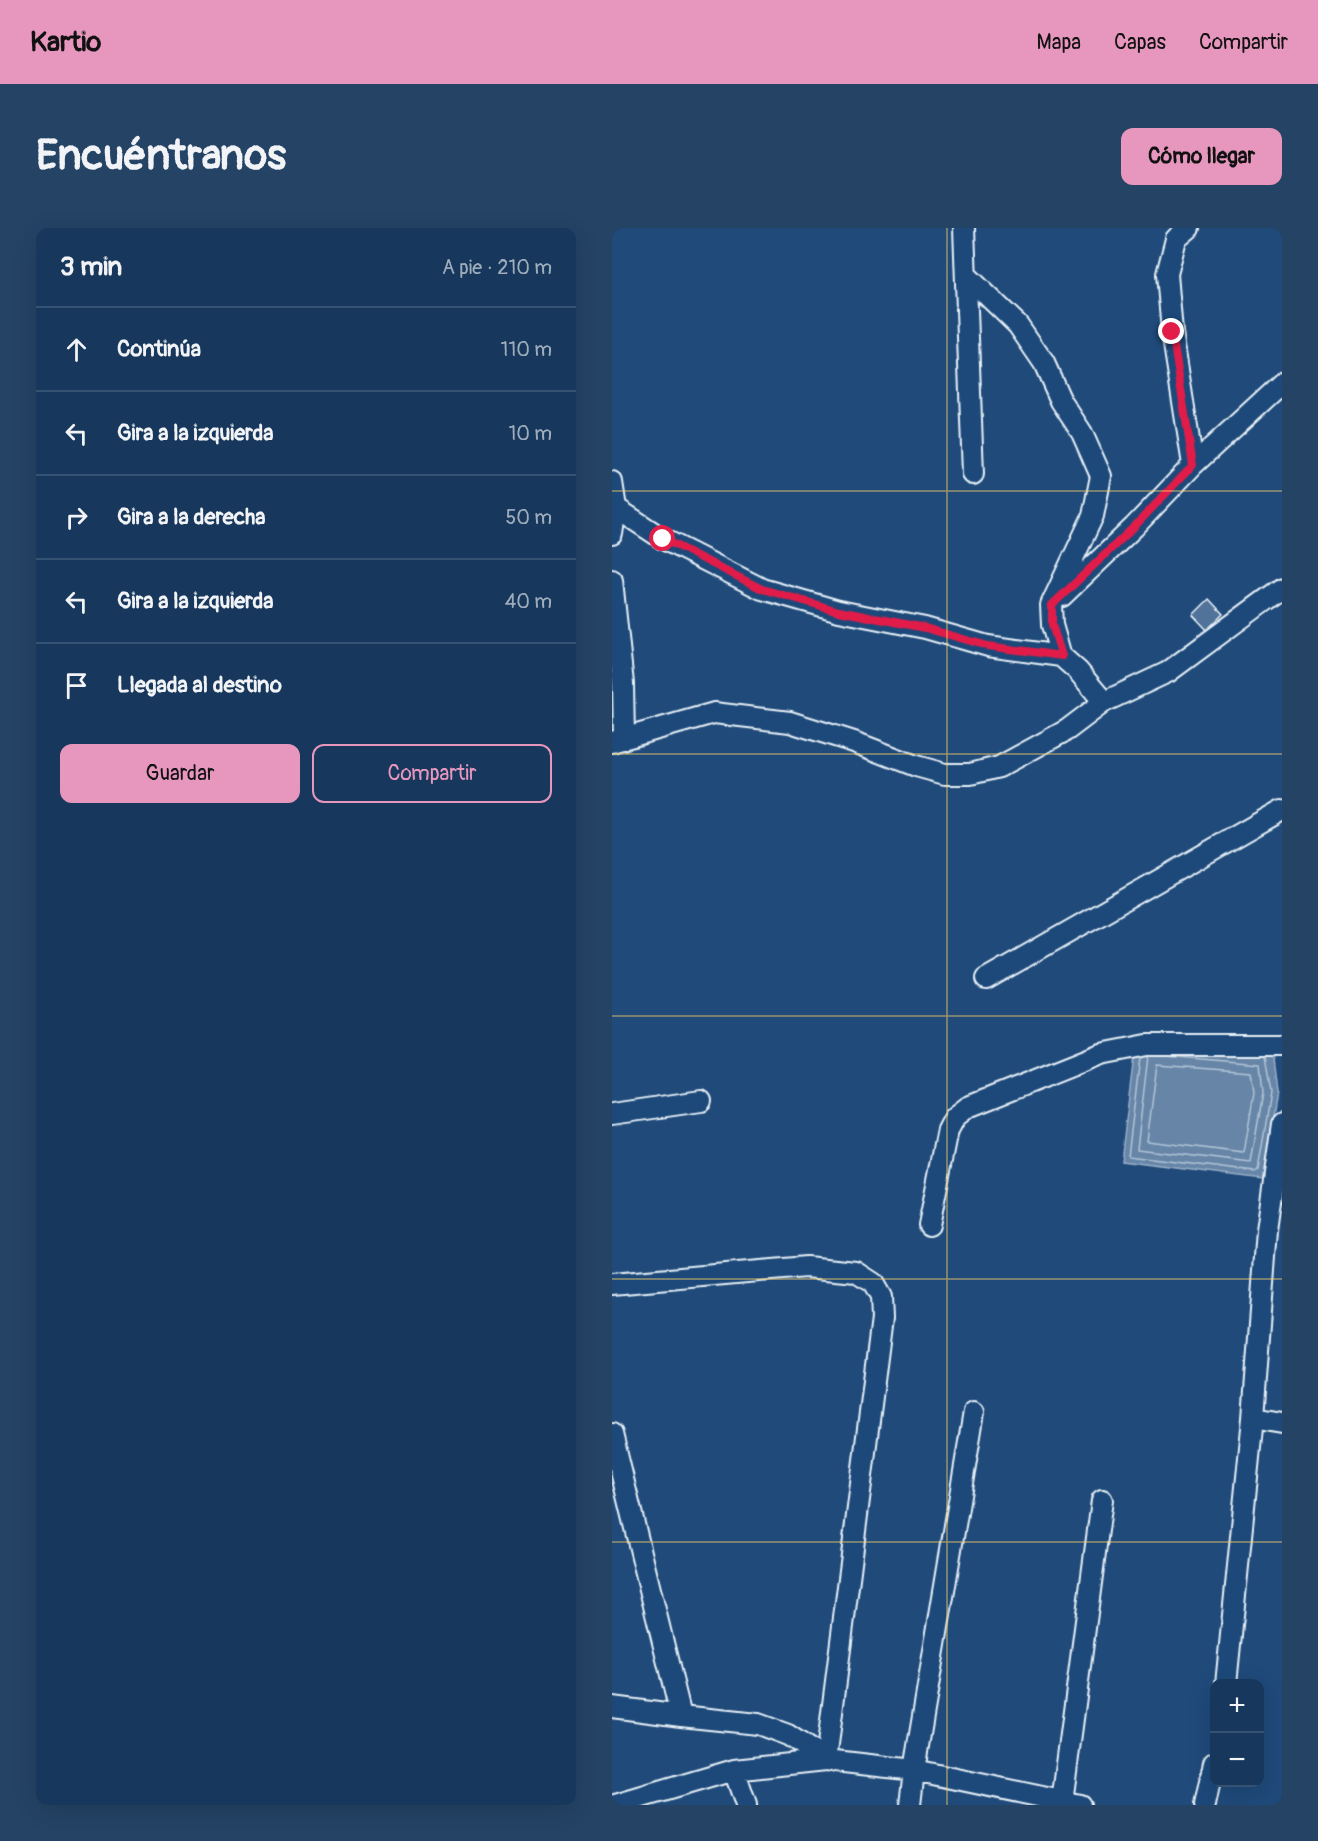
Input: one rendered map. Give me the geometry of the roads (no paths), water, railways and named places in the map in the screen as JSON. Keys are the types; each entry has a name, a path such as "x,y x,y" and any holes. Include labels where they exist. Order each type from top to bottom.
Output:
{"street":[{"path":"964,228 973,474"},
{"path":"1189,228 1176,239 1167,274 1172,332 1193,465"},
{"path":"967,276 1018,326 1044,363 1061,401 1082,433 1101,476 1093,516 1052,605 1052,625 1062,656 1104,702"},
{"path":"1052,605 1134,527 1193,465 1282,383"},
{"path":"612,482 616,508 612,534"},
{"path":"616,508 663,539 762,589 839,611 925,628 988,646 1062,656"},
{"path":"612,580 622,684 618,740 714,713 790,722 945,774 970,774 999,767 1067,730 1104,702 1168,672 1282,588"},
{"path":"986,979 1282,810"},
{"path":"929,1225 948,1130 955,1117 968,1107 1101,1054 1147,1045 1282,1045"},
{"path":"612,1114 701,1101"},
{"path":"1226,1679 1253,1418 1267,1230 1282,1124"},
{"path":"612,1284 806,1268 856,1272 873,1283 881,1298 882,1318 826,1760"},
{"path":"910,1805 974,1412"},
{"path":"1253,1418 1282,1423"},
{"path":"612,1434 681,1716"},
{"path":"615,1805 734,1770 826,1760 914,1770 1071,1804 1101,1500"},
{"path":"612,1707 758,1724 788,1735 826,1760"},
{"path":"734,1770 746,1805"},
{"path":"1205,1805 1210,1784"}],"water":[{"path":"1136,1040 1272,1050 1277,1093 1263,1179 1121,1161"}]}
